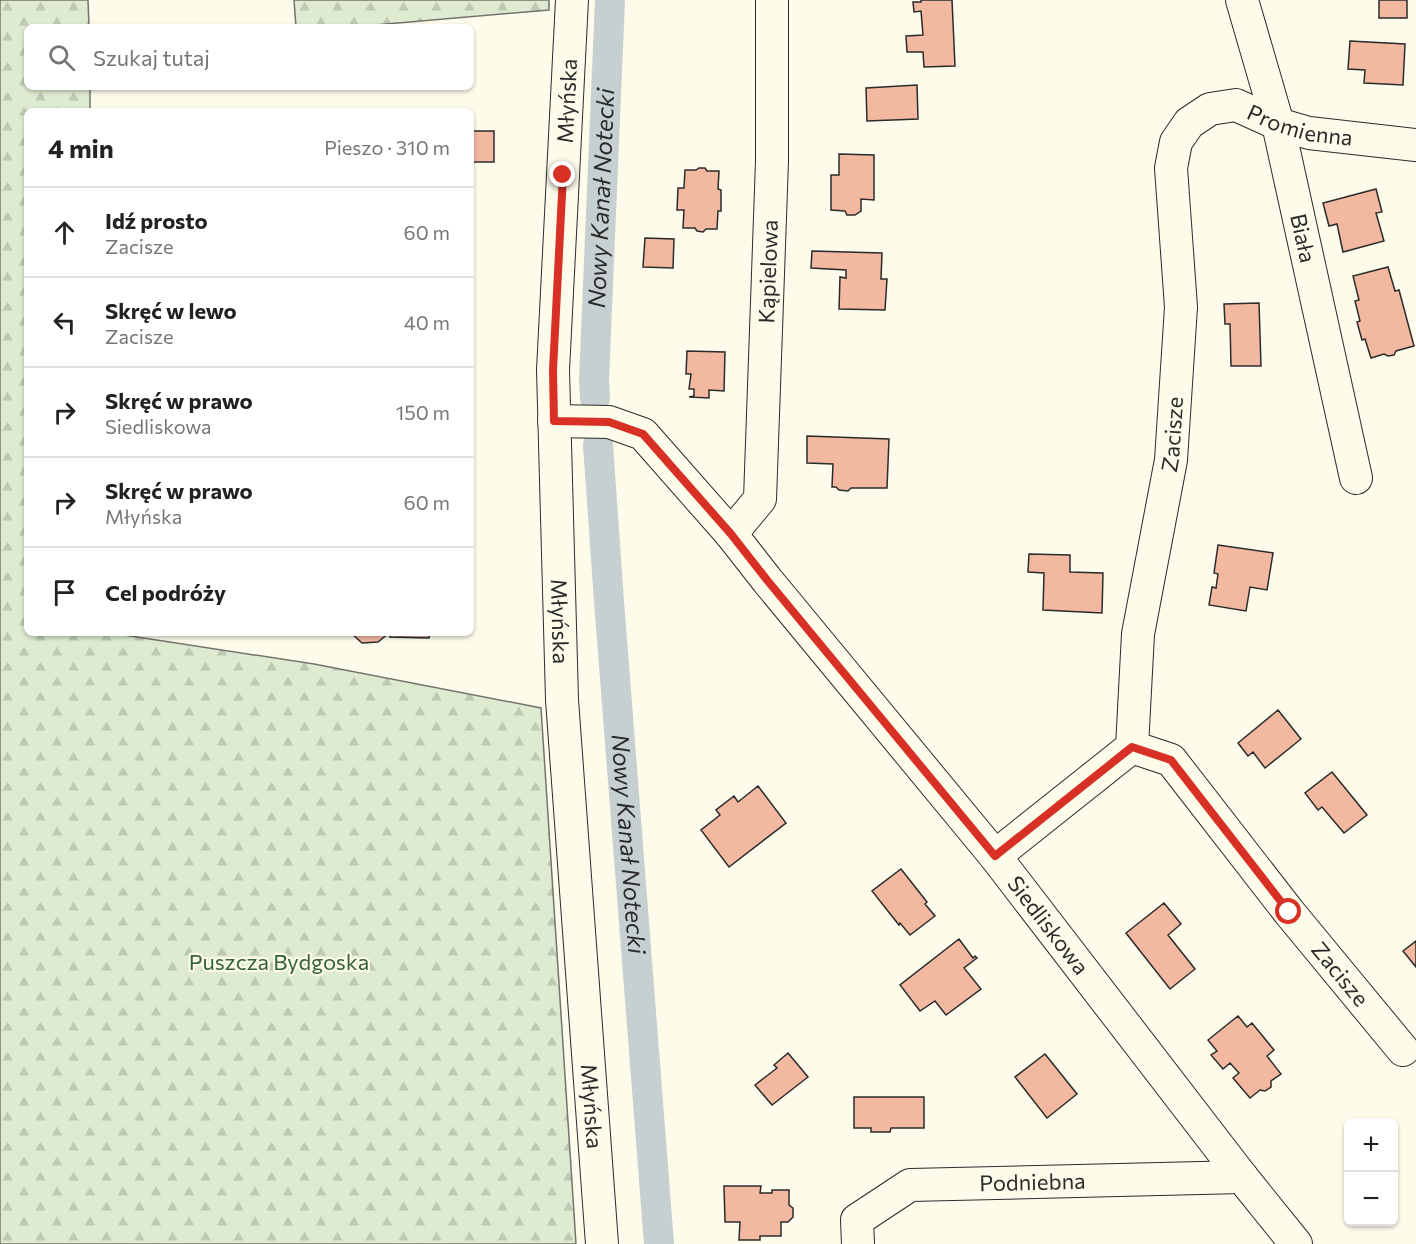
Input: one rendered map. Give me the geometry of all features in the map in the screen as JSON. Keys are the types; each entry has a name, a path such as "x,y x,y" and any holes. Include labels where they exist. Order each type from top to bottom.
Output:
{"street":[{"name":"Młyńska","path":"572,0 553,370 554,421 562,700 602,1244"},
{"name":"Kąpielowa","path":"731,534 760,499 772,161 772,0"},
{"name":"Biała","path":"1242,0 1278,124 1356,477"},
{"name":"Promienna","path":"1189,123 1210,109 1236,105 1278,124 1309,133 1416,145"},
{"name":"Zacisze","path":"1189,123 1176,142 1171,168 1181,307 1171,460 1138,634 1132,747 1171,760 1289,912 1402,1050"},
{"name":"Siedliskowa","path":"554,421 609,422 643,434 731,534 995,856 1296,1244"},
{"path":"995,856 1132,747"},
{"name":"Podniebna","path":"858,1244 857,1220 910,1185 1242,1177"}],"green space":[{"name":"Puszcza Bydgoska","path":"0,0 88,0 89,24 24,24 24,90 90,90 90,108 24,108 24,636 131,636 314,664 541,708 576,1244 0,1244"},
{"path":"294,0 549,0 549,10 387,24 296,24"}],"building":[{"path":"921,0 952,0 955,66 924,67 923,52 907,52 906,36 923,35 921,11 914,12 913,2 921,2"},
{"path":"1379,0 1407,0 1407,18 1379,18"},
{"path":"1350,41 1405,44 1403,85 1364,83 1365,70 1348,69"},
{"path":"917,85 918,119 867,121 866,88"},
{"path":"474,131 494,131 494,162 474,162"},
{"path":"839,154 874,155 874,200 861,199 861,211 855,215 847,215 845,211 831,210 831,175 839,175"},
{"path":"699,168 719,171 718,189 721,190 721,211 718,211 717,229 706,229 703,232 695,228 683,228 684,210 677,210 678,188 684,188 685,170"},
{"path":"1376,189 1382,212 1376,213 1384,241 1343,252 1337,224 1329,226 1323,203"},
{"path":"645,238 674,239 673,268 643,267"},
{"path":"812,251 882,253 881,279 887,279 885,310 839,309 840,277 846,278 846,270 811,268"},
{"path":"1388,267 1395,291 1399,290 1414,346 1396,351 1394,355 1384,354 1371,358 1365,339 1362,340 1357,322 1360,321 1355,301 1359,300 1353,276"},
{"path":"1259,303 1261,366 1231,366 1230,324 1225,324 1224,304"},
{"path":"687,351 725,352 724,391 709,390 709,398 689,397 694,396 694,389 689,389 691,374 686,374"},
{"path":"807,436 889,439 887,488 851,488 848,491 832,487 833,464 807,463"},
{"path":"1218,545 1273,553 1267,590 1250,587 1246,611 1209,605 1212,587 1216,588 1218,574 1214,573"},
{"path":"1029,554 1070,555 1070,572 1103,573 1102,613 1043,610 1044,573 1028,572"},
{"path":"354,636 385,636 378,642 362,643"},
{"path":"390,636 429,636 429,638"},
{"path":"1278,710 1301,739 1265,768 1253,752 1248,756 1238,743"},
{"path":"1332,772 1367,815 1344,833 1322,807 1318,810 1305,793"},
{"path":"758,786 786,823 729,867 701,830 720,815 716,810 734,796 738,802"},
{"path":"901,869 935,916 910,935 872,891"},
{"path":"1164,903 1181,924 1168,935 1195,969 1170,989 1126,933"},
{"path":"959,939 973,958 975,956 977,958 964,968 981,989 946,1015 935,1001 920,1011 900,985"},
{"path":"1416,941 1416,967 1403,951"},
{"path":"1238,1016 1247,1027 1252,1023 1274,1050 1267,1056 1281,1074 1271,1081 1271,1087 1265,1091 1260,1090 1250,1098 1233,1078 1239,1073 1230,1063 1223,1069 1211,1055 1217,1051 1208,1040"},
{"path":"788,1053 808,1077 772,1105 755,1085 777,1068 774,1065"},
{"path":"1045,1054 1077,1094 1047,1118 1015,1077"},
{"path":"854,1097 924,1097 924,1128 891,1128 890,1132 871,1132 871,1128 854,1128"},
{"path":"724,1186 761,1186 760,1193 789,1190 789,1205 793,1208 793,1217 788,1222 781,1222 781,1236 760,1236 760,1240 739,1240 740,1222 725,1222"}],"waterway":[{"name":"Nowy Kanał Notecki","path":"595,398 610,0"},
{"name":"Nowy Kanał Notecki","path":"598,445 659,1244"}],"route":[{"path":"563,175 553,370 554,421 609,422 643,434 731,534 995,856 1132,747 1171,760 1289,912"}]}
